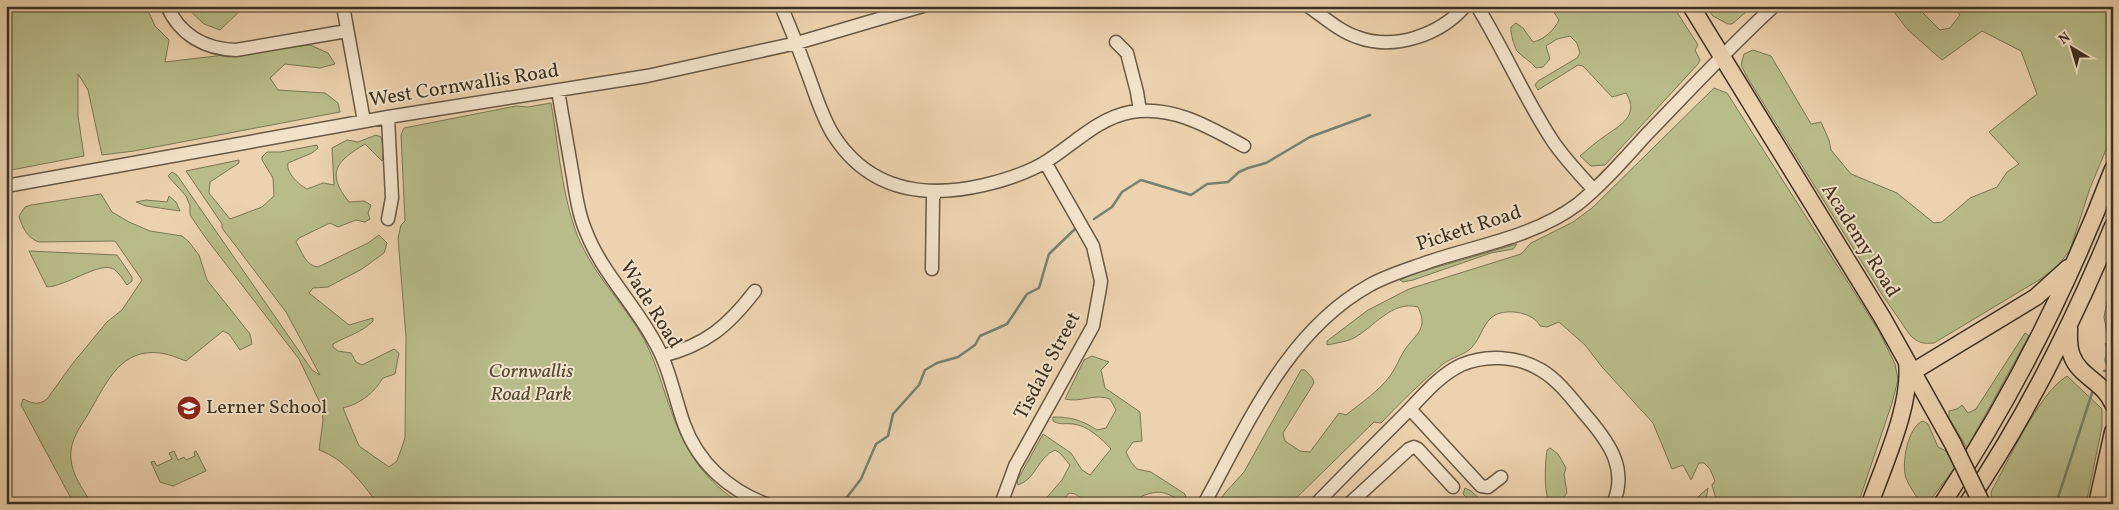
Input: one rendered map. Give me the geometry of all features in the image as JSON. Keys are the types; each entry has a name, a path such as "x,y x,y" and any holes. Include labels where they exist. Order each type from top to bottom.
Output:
{"main road":[{"name":"Academy Road","path":"1690,6 1910,365 1953,444 1982,504"},
{"path":"1942,504 1990,430 2026,365 2079,255 2113,169"},
{"path":"1967,504 2016,426 2069,326 2113,226"},
{"path":"1870,504 1900,416 1909,378 1910,365 2036,296 2053,283 2079,255"},
{"path":"2069,326 2070,350 2074,361 2101,386 2113,404"},
{"path":"1900,416 1916,404 1925,404 1933,407"},
{"path":"2097,504 2113,432"}],"street":[{"path":"167,6 173,18 190,36 200,43 224,50 236,50 347,31"},
{"path":"343,6 364,121"},
{"path":"782,6 828,125 850,157 871,174 892,184 936,192 998,182 1045,162 1094,128 1123,114 1140,111 1166,113 1193,119 1244,146"},
{"name":"West Cornwallis Road","path":"6,186 364,121 558,91 675,70 797,43 923,6"},
{"path":"1308,6 1339,29 1355,37 1378,42 1406,40 1428,32 1448,22 1465,6"},
{"path":"1477,6 1553,142 1594,190"},
{"name":"Pickett Road","path":"1204,504 1274,379 1305,338 1331,312 1368,286 1395,274 1497,242 1537,226 1565,212 1594,190 1721,56 1774,6"},
{"path":"1116,42 1127,54 1140,111"},
{"name":"Wade Road","path":"558,91 579,210 584,228 601,261 642,320 662,356 685,426 702,457 723,480 749,497 766,504"},
{"path":"388,117 392,198 388,219"},
{"name":"Tisdale Street","path":"1001,504 1015,466 1093,326 1101,281 1093,246 1045,162"},
{"path":"932,269 933,198 936,192"},
{"path":"662,356 704,340 718,331 738,313 755,291"},
{"path":"1316,504 1435,383 1455,368 1470,362 1494,358 1516,360 1534,366 1559,383 1611,448 1619,475 1613,504"},
{"path":"1410,409 1481,486 1488,488 1502,477"},
{"path":"1348,504 1409,449 1414,447 1453,487"}],"green space":[{"path":"6,6 146,6 155,26 169,40 165,62 310,45 328,53 335,64 320,68 285,64 270,78 278,90 325,93 338,103 340,112 134,151 102,155 88,90 78,74 78,116 84,156 6,171"},
{"path":"185,6 245,6 220,30 204,24"},
{"path":"1550,6 1673,6 1698,45 1695,50 1700,60 1698,64 1605,165 1591,166 1580,156 1626,119 1631,108 1626,93 1612,97 1583,66 1578,65 1538,90 1535,85 1538,81 1577,58 1580,53 1577,43 1570,36 1557,39 1546,46 1550,59 1543,67 1536,68 1517,51 1515,46 1511,27 1516,23 1523,28 1533,42 1545,37 1555,27 1559,20"},
{"path":"1705,6 1753,6 1732,24 1728,24 1713,16"},
{"path":"1896,6 1916,6 1940,30 1950,28 1960,15 1952,6 2113,6 2113,133 2090,188 2070,250 2057,267 2039,280 1934,343 1921,342 1910,335 1881,293 1741,65 1744,54 1753,50 1771,56 1811,124 1821,122 1831,150 1851,174 1897,193 1934,223 1942,222 1970,198 1997,187 2007,172 2019,164 1989,132 2037,94 2021,51 1982,31 1942,60 1908,30 1894,12"},
{"path":"1714,88 1727,93 1879,331 1895,364 1898,380 1892,403 1858,504 1725,504 1716,499 1712,485 1715,481 1710,469 1704,463 1699,463 1691,480 1683,465 1672,469 1653,423 1602,367 1585,345 1559,322 1547,327 1540,326 1527,315 1507,312 1491,318 1470,349 1443,364 1411,392 1381,423 1374,422 1290,504 1219,504 1224,494 1244,472 1301,370 1305,370 1314,383 1283,433 1285,441 1300,451 1310,452 1339,413 1346,415 1370,397 1386,381 1404,351 1419,331 1422,321 1421,315 1418,307 1400,307 1354,338 1327,345 1327,341 1368,310 1409,289 1521,254 1531,243 1573,222 1592,208"},
{"name":"Cornwallis Road Park","path":"551,103 566,196 580,242 597,271 627,312 645,341 675,420 690,452 710,479 741,504 378,504 345,466 329,454 319,450 323,421 322,407 299,359 205,237 190,215 190,206 186,196 168,176 172,172 177,175 312,370 320,375 286,312 222,228 222,224 186,171 239,160 239,163 210,182 209,193 230,219 262,207 274,196 273,178 262,160 262,157 267,152 280,152 317,145 318,148 312,153 288,163 291,174 307,189 323,183 334,185 332,148 347,140 358,142 376,135 381,137 384,151 382,161 365,144 341,162 336,175 337,183 349,202 364,201 371,205 368,213 370,219 365,222 356,220 338,227 330,223 299,238 296,242 307,261 318,267 368,243 379,235 387,243 384,253 362,269 328,287 313,288 309,293 349,325 373,318 373,321 364,328 333,344 333,347 338,351 351,353 356,362 362,365 394,349 399,353 395,374 383,378 371,393 361,401 343,408 359,446 389,467 397,461 405,438 406,337 398,238 401,225 405,221 401,135 404,128 516,106 528,107"},
{"path":"101,194 112,212 129,222 150,231 182,236 189,242 199,255 207,280 250,334 252,344 240,350 229,334 223,331 186,361 160,353 146,353 125,361 103,388 72,445 71,458 74,472 92,504 74,504 21,405 23,399 32,403 38,403 47,399 73,363 107,322 122,310 142,280 115,241 39,242 31,238 26,232 19,216 25,207 31,205"},
{"path":"169,196 176,202 180,211 146,206 136,202 146,200 167,202"},
{"path":"1517,244 1513,249 1491,253 1413,280 1403,282 1400,280 1413,274"},
{"path":"29,251 117,255 132,277 132,281 127,285 116,271 111,268 105,268 97,269 55,286 47,287"},
{"path":"2113,271 2113,334 2107,333 2104,317"},
{"path":"2025,333 2029,336 1967,448 1949,418 1949,411 1957,409 1962,405 1968,413 1976,409"},
{"path":"1092,356 1109,362 1101,370 1105,388 1140,412 1142,441 1133,442 1126,452 1131,462 1137,469 1151,472 1185,494 1186,499 1180,501 1166,493 1157,492 1142,496 1138,504 1090,504 1075,494 1069,493 1060,504 1041,504 1062,480 1070,465 1055,450 1049,453 1029,478 1018,485 1017,481 1043,434 1071,453 1082,470 1090,475 1111,449 1099,437 1084,427 1053,421 1053,417 1065,418 1081,421 1097,430 1106,428 1116,410 1110,399 1098,397 1077,400 1065,399 1084,360"},
{"path":"2067,376 2102,409 2102,427 2086,504 1993,504 1991,492 2025,429 2045,397"},
{"path":"1923,421 1928,424 1938,447 1946,451 1955,468 1928,503 1920,502 1906,478 1904,464 1907,446 1913,430"},
{"path":"1550,448 1558,454 1566,468 1564,474 1567,493 1559,504 1544,504 1548,500 1545,469 1547,450"},
{"path":"174,451 178,460 184,457 186,460 195,456 194,452 196,451 206,471 173,486 160,482 151,462 154,461 157,466 172,459 169,453"},
{"path":"1465,488 1485,504 1473,504 1463,494"},
{"path":"1708,488 1703,504 1690,504"}],"waterway":[{"path":"1094,219 1112,207 1122,192 1141,180 1191,195 1207,184 1228,182 1239,172 1266,163 1310,137 1370,115"},
{"path":"844,501 861,479 876,444 888,436 893,414 919,385 925,370 937,363 958,357 975,345 980,336 1007,324 1027,294 1039,288 1049,254 1076,228"},
{"path":"2104,371 2113,370 2106,361 2106,344"},
{"path":"2056,504 2092,393"}],"place":[{"name":"Lerner School","path":"189,408"}]}
